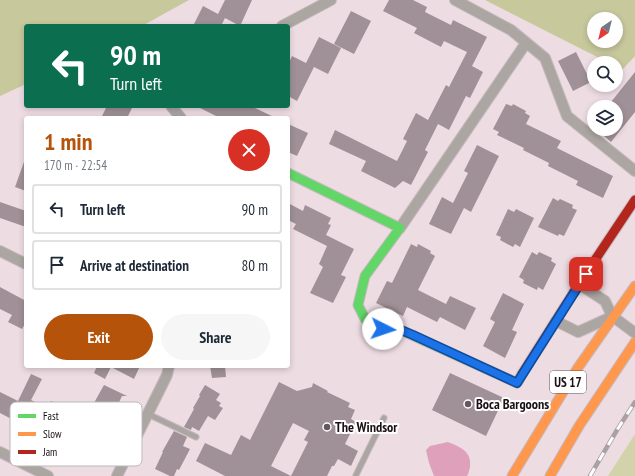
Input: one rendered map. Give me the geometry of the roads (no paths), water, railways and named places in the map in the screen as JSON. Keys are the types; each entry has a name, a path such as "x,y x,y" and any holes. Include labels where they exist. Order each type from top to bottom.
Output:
{"main road":[{"path":"290,174 400,228 365,276 358,305 365,319 383,329 394,327 517,383 579,284 635,200"},
{"name":"US 17","path":"512,476 576,369 612,316 635,286"},
{"name":"US 17","path":"550,476 579,426 635,342"}],"street":[{"path":"286,24 331,0"},
{"path":"455,0 511,30 545,58 567,116 635,171"},
{"path":"400,228 526,43"},
{"path":"173,108 179,116"},
{"path":"0,251 24,263"},
{"path":"579,284 605,301 612,316 635,333"},
{"path":"556,320 578,332 612,316"},
{"path":"142,426 167,375 169,368"},
{"path":"0,452 10,457"},
{"path":"28,466 48,476"},
{"path":"117,476 122,466"}],"lane":[{"path":"148,414 196,437"},
{"path":"357,476 384,418"}],"railway":[{"path":"590,476 635,402"}],"place":[{"name":"Boca Bargoons","path":"468,404"},
{"name":"The Windsor","path":"327,427"}]}
